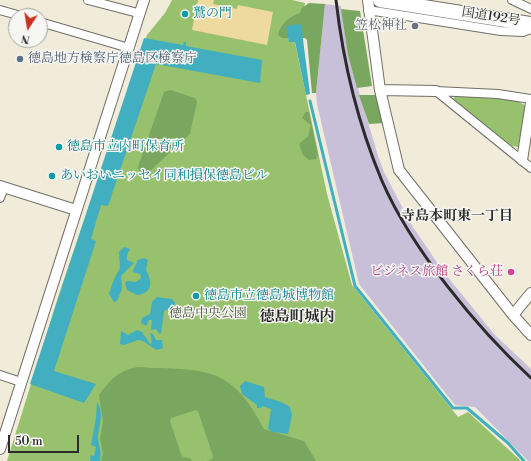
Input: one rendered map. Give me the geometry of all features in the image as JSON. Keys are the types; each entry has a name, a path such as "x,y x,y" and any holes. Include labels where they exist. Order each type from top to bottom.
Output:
{"highway":[{"name":"国道192号","path":"438,0 531,14"},
{"name":"国道192号","path":"371,4 531,24"}],"street":[{"path":"88,0 134,12"},
{"path":"0,449 20,382 144,0"},
{"path":"512,0 531,9"},
{"path":"531,29 523,32 501,31 371,4 380,90 399,170 513,315 531,335"},
{"path":"48,24 129,48"},
{"path":"380,90 498,94 531,99"},
{"path":"436,91 531,168"},
{"path":"522,160 531,103"},
{"path":"0,198 2,186 76,210"},
{"path":"513,315 531,293"},
{"path":"0,375 20,382"}],"shaded area":[{"path":"325,4 341,6 348,55 378,156 384,172 411,224 442,270 494,334 531,369 531,461 528,461 475,407 455,405 359,284 317,104 316,93"}],"green space":[{"name":"徳島中央公園","path":"172,0 292,0 305,3 302,23 287,26 295,43 327,194 352,285 458,417 468,412 521,461 7,461 59,294 147,35 165,13"},
{"path":"309,3 325,4 316,93 312,93 307,40 305,38 282,38 278,35 281,27 286,21 292,16 300,13 302,8"},
{"path":"341,9 360,11 372,86 357,88 348,55"},
{"path":"170,90 195,98 197,102 190,134 149,172 139,171 138,167 164,92"},
{"path":"359,95 377,95 384,123 369,124"},
{"path":"455,96 516,100 526,106 518,147 511,146 453,100"},
{"path":"306,112 309,112 318,155 316,159 309,160 303,155 299,144 308,136 311,125 302,118"},
{"path":"138,367 198,371 227,381 239,392 252,408 264,429 304,441 316,461 207,461 212,459 213,456 198,411 196,410 171,418 170,421 182,457 190,458 192,461 101,461 103,454 100,438 103,421 99,395 120,373 131,368"}],"sand":[{"path":"198,0 214,0 213,4 237,9 238,5 273,12 267,45 192,30"}],"water":[{"path":"301,24 310,94 306,95 295,42 289,42 286,26"},
{"path":"144,38 183,45 184,42 186,42 186,46 262,60 260,83 156,64 108,206 101,205 91,239 96,241 54,371 96,384 84,403 30,384"},
{"path":"124,247 130,249 127,255 127,260 134,263 121,276 122,289 117,301 114,302 109,294 114,279 120,268 119,252"},
{"path":"144,258 148,260 146,270 150,278 150,286 146,292 137,295 127,290 125,283 127,281 136,282 141,278 140,274 133,272 133,270 138,260"},
{"path":"157,297 172,299 175,303 172,311 164,311 161,333 159,334 156,329 151,330 152,320 149,320 146,326 141,323 142,318 150,314 152,302"},
{"path":"137,330 142,332 150,344 152,342 150,333 153,334 156,340 162,340 163,348 156,350 143,341 138,340 124,345 120,344 121,331 128,335"},
{"path":"245,381 264,387 265,397 281,402 290,407 292,415 288,434 273,432 268,429 271,409 262,406 261,408 257,408 257,405 242,394 240,386"},
{"path":"97,402 101,411 98,439 101,458 100,461 90,461 91,455 94,456 96,447 91,445 96,418"}],"waterway":[{"path":"310,101 355,286 453,408 467,408 508,443 524,461"}],"railway":[{"path":"336,0 347,69 359,115 373,159 395,207 410,233 447,286 489,336 531,378"}],"place":[{"name":"鷲の門","path":"185,14"},
{"name":"笠松神社","path":"415,26"},
{"name":"徳島地方検察庁徳島区検察庁","path":"20,59"},
{"name":"徳島市立内町保育所","path":"59,147"},
{"name":"あいおいニッセイ同和損保徳島ビル","path":"52,176"},
{"name":"ビジネス旅館 さくら荘","path":"511,272"},
{"name":"徳島市立徳島城博物館","path":"196,296"}],"district":[{"name":"寺島本町東一丁目","path":"457,217"},
{"name":"徳島町城内","path":"297,317"}]}
